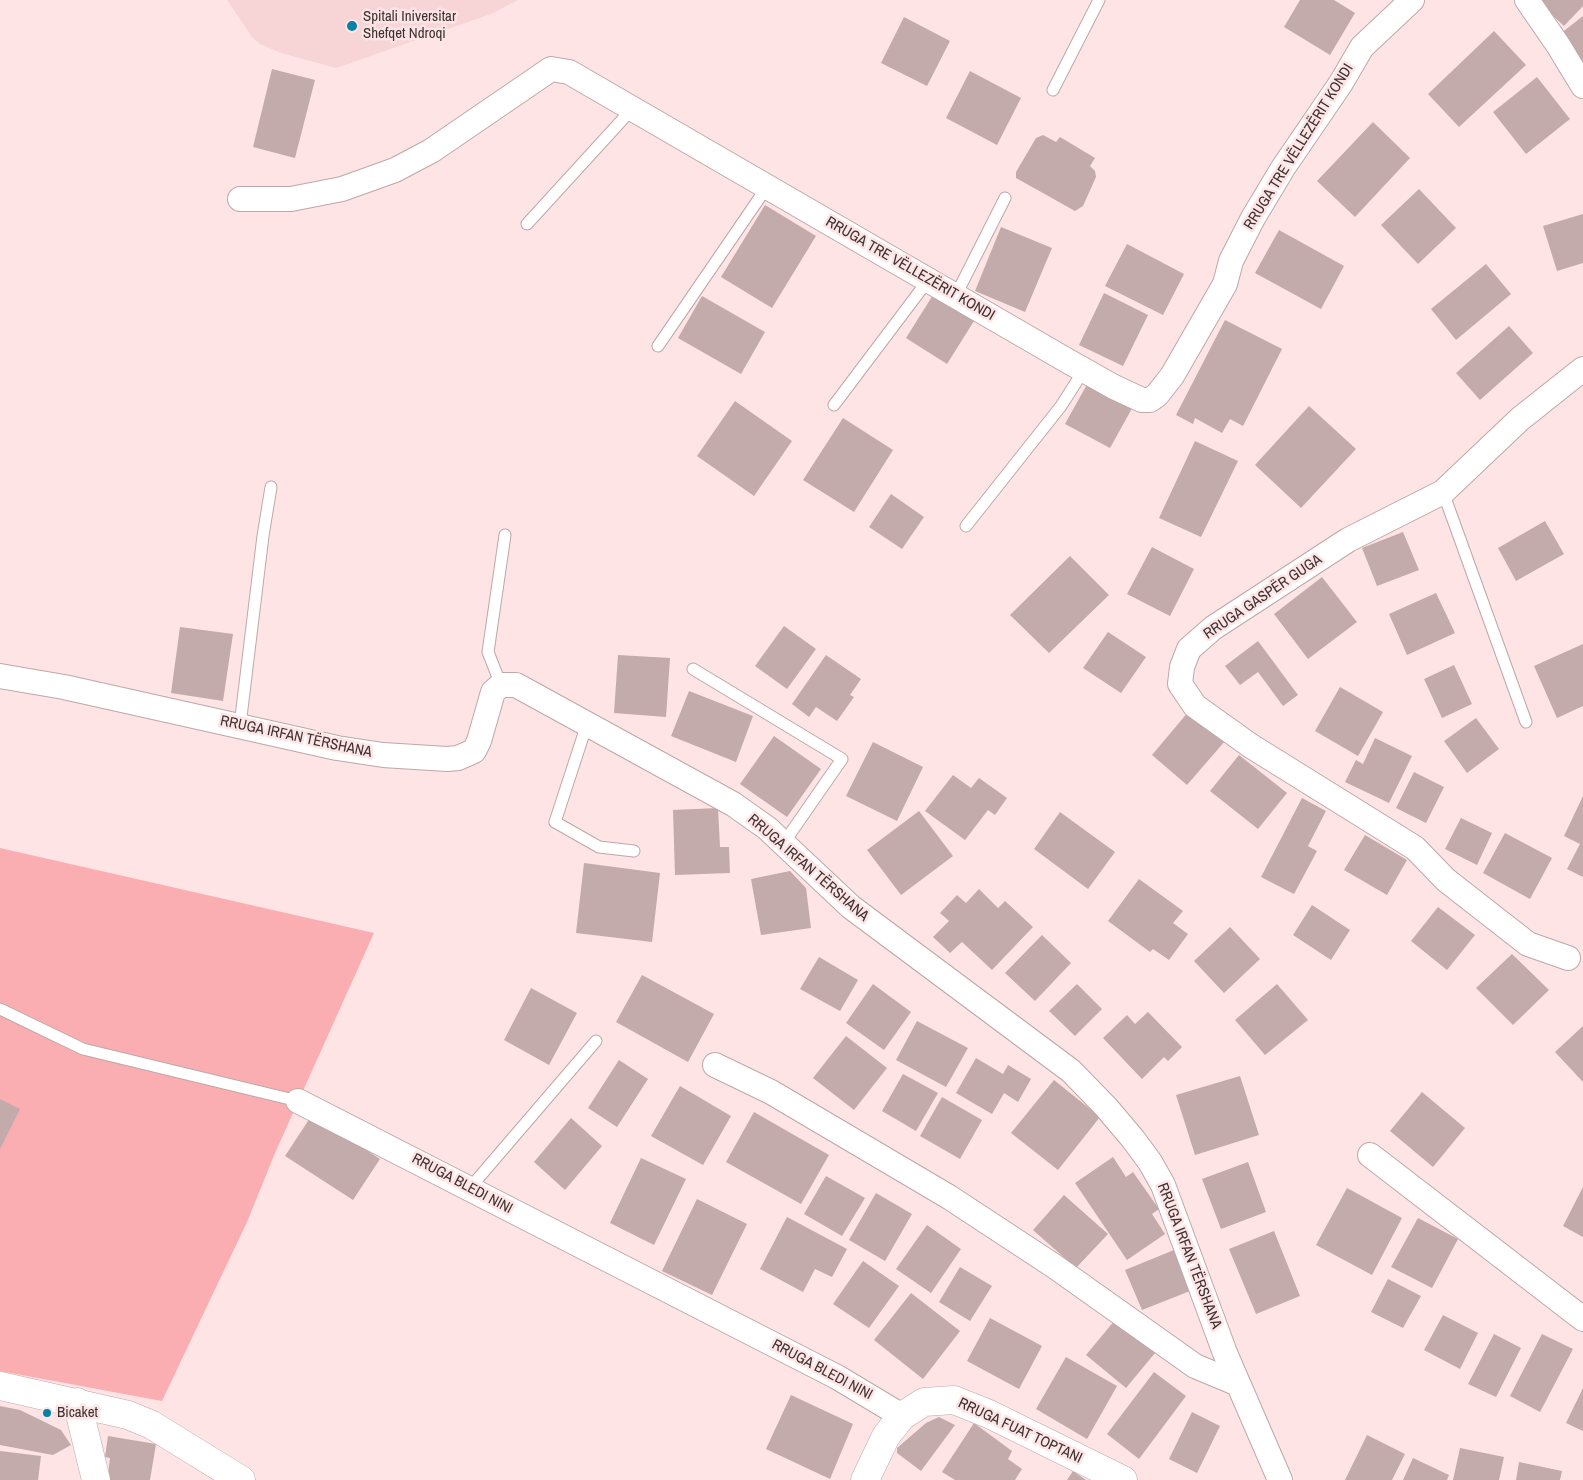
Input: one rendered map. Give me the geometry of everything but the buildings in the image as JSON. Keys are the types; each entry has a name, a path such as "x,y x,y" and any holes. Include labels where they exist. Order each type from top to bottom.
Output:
{"street":[{"name":"RRUGA TRE VËLLEZËRIT KONDI","path":"240,199 290,200 342,189 395,170 431,151 551,68 569,72 633,108 1084,370 1142,400 1150,400 1157,395 1172,376 1225,284 1231,261 1244,235 1283,168 1341,83 1362,47 1412,0"},
{"path":"1527,0 1583,86"},
{"name":"RRUGA GASPËR GUGA","path":"1568,958 1528,944 1446,880 1415,848 1251,746 1195,706 1180,684 1182,667 1189,649 1213,628 1348,540 1443,492 1520,419 1583,369"},
{"name":"RRUGA IRFAN TËRSHANA","path":"0,676 64,687 337,748 383,754 458,758 474,751 479,740 492,692 502,685 516,685 733,804 783,844 851,907 1051,1054 1106,1107 1150,1162 1163,1185 1238,1384 1280,1480"},
{"path":"715,1065 770,1092 949,1196 1054,1266 1195,1366 1238,1384"},
{"name":"RRUGA BLEDI NINI","path":"298,1100 837,1377 902,1416"},
{"path":"1370,1155 1583,1319"},
{"path":"0,1386 128,1415 152,1425 241,1480"},
{"name":"RRUGA FUAT TOPTANI","path":"865,1480 886,1436 902,1416 924,1402 954,1400 989,1414 1123,1480"},
{"path":"77,1402 96,1480"}],"lane":[{"path":"1052,90 1099,0"},
{"path":"527,224 633,108"},
{"path":"658,346 767,187"},
{"path":"956,295 1005,198"},
{"path":"834,405 929,279"},
{"path":"966,526 1061,406 1084,370"},
{"path":"240,725 263,536 271,488"},
{"path":"1443,492 1526,722"},
{"path":"502,685 488,652 505,535"},
{"path":"693,669 842,759 783,844"},
{"path":"586,724 555,822 598,847 634,851"},
{"name":"RRUGA BLEDI NINI","path":"0,1009 83,1050 298,1100"},
{"path":"469,1189 596,1041"}],"shaded area":[{"name":"Spitali Iniversitar Shefqet Ndroqi","path":"227,0 518,0 491,14 336,68 281,53 260,44 252,37"},
{"path":"0,848 374,933 275,1153 247,1222 162,1401 0,1371"}],"place":[{"name":"Spitali Iniversitar Shefqet Ndroqi","path":"352,26"},
{"name":"Bicaket","path":"47,1413"}]}
